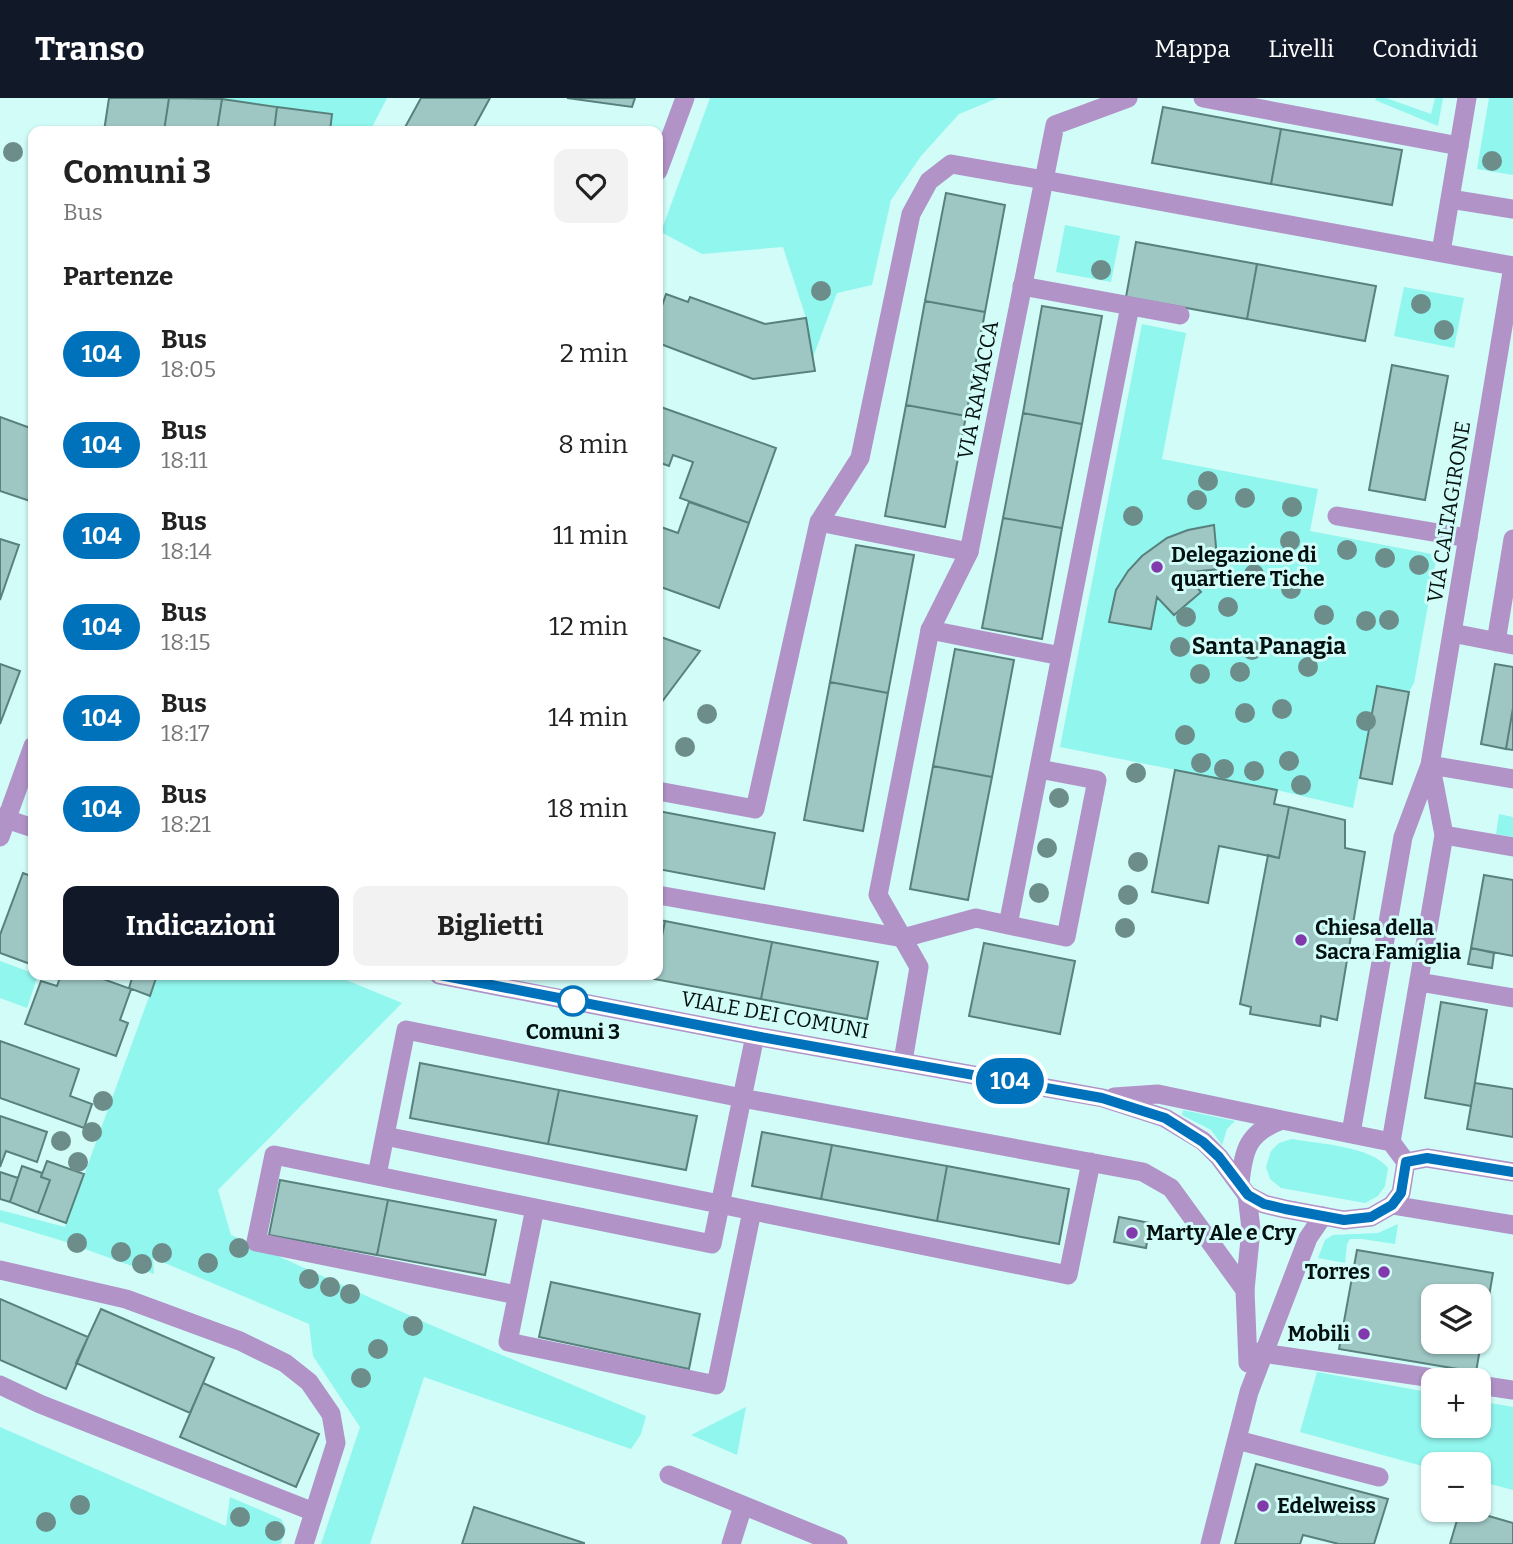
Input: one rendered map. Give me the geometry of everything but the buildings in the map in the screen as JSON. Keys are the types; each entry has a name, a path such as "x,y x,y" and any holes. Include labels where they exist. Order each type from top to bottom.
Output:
{"street":[{"path":"663,157 685,98"},
{"name":"VIA RAMACCA","path":"903,1061 919,967 878,895 930,630 969,552 1055,125 1128,98"},
{"path":"1203,98 1459,146"},
{"path":"1441,252 1467,98"},
{"path":"663,792 755,809 819,522 860,458 911,214 929,181 951,164 1513,266"},
{"path":"1450,199 1513,209"},
{"name":"VIA CALTAGIRONE","path":"1351,1133 1403,837 1430,765 1468,538 1506,357 1513,266"},
{"path":"1023,286 1180,315"},
{"path":"1008,925 1130,306"},
{"path":"1337,516 1468,538"},
{"path":"819,522 969,552"},
{"path":"1452,633 1505,643 1513,539"},
{"path":"930,630 1061,656"},
{"path":"1430,765 1513,779"},
{"name":"VIA CALTAGIRONE","path":"1391,1142 1444,835 1430,765"},
{"path":"663,896 903,938 976,918 1066,937 1097,780 1039,769"},
{"path":"26,786 2,824 28,827"},
{"path":"1444,835 1513,847"},
{"name":"VIALE DEI COMUNI","path":"465,980 755,1036 1102,1098"},
{"path":"1419,982 1513,998"},
{"path":"377,1175 406,1030 742,1098 1143,1172 1171,1188 1245,1290"},
{"path":"517,1295 256,1242 275,1155 712,1244 755,1036"},
{"path":"1158,1094 1391,1142 1406,1162 1401,1193 1392,1205 1371,1217 1344,1220 1264,1204 1244,1190 1203,1142 1165,1118 1102,1098 1158,1094"},
{"path":"1257,1351 1245,1290 1251,1229 1242,1162 1248,1143 1265,1126 1282,1120"},
{"path":"385,1136 1068,1275 1091,1162"},
{"path":"1406,1162 1427,1158 1513,1172"},
{"path":"1392,1205 1513,1225"},
{"path":"536,1208 508,1342 716,1385 752,1211"},
{"path":"1210,1544 1257,1351 1308,1238 1322,1216"},
{"path":"0,1270 126,1299 240,1341 285,1363 309,1382 331,1414 337,1443 304,1544"},
{"path":"1257,1351 1421,1376"},
{"path":"0,1385 53,1409 314,1512"},
{"path":"1491,1387 1513,1390"},
{"path":"1237,1440 1378,1477"},
{"path":"669,1475 838,1544"},
{"path":"731,1544 743,1506"}],"shaded area":[{"path":"216,98 387,98 373,126 331,126 332,114"},
{"path":"710,98 998,98 959,114 921,156 891,200 872,285 837,293 813,357 806,318 783,247 702,254 663,233 663,227"},
{"path":"1386,98 1431,114 1435,98 1443,98 1438,126 1375,100"},
{"path":"1489,98 1513,98 1513,175 1477,169"},
{"path":"1065,225 1120,236 1111,282 1056,272"},
{"path":"1404,287 1464,298 1454,348 1394,336"},
{"path":"1142,324 1186,333 1162,459 1318,489 1310,531 1437,555 1414,683 1409,692 1377,686 1353,808 1277,790 1060,747"},
{"path":"1499,814 1513,817 1513,837 1496,834"},
{"path":"0,961 28,971 28,980 36,980 27,1008 0,998"},
{"path":"155,980 346,980 402,1003 218,1190 231,1235 431,1325 646,1416 641,1434 631,1449 424,1377 370,1544 321,1544 360,1427 313,1356 309,1324 153,1258 154,1274 63,1241 0,1222 0,1210 65,1227"},
{"path":"1183,1110 1235,1121 1227,1129 1222,1145 1211,1130 1182,1115"},
{"path":"1292,1139 1344,1147 1370,1155 1388,1168 1385,1186 1378,1196 1365,1203 1281,1188 1270,1179 1266,1167 1271,1151 1279,1143"},
{"path":"1398,1224 1395,1244 1350,1239 1345,1263 1318,1258 1325,1240 1333,1235 1378,1233"},
{"path":"1317,1372 1421,1391 1421,1438 1491,1438 1491,1403 1513,1407 1513,1490 1491,1484 1491,1452 1421,1452 1421,1466 1300,1432"},
{"path":"746,1407 737,1455 691,1435"},
{"path":"0,1427 226,1526 230,1497 281,1519 286,1529 281,1544 0,1544"}],"bus line":[{"name":"104","path":"466,980 755,1036 1102,1098 1165,1118 1203,1142 1219,1157 1248,1195 1264,1204 1344,1220 1371,1217 1392,1205 1401,1193 1406,1162 1427,1158 1513,1172"}],"place":[{"name":"Delegazione di quartiere Tiche","path":"1157,567"},
{"name":"Chiesa della Sacra Famiglia","path":"1301,940"},
{"name":"Comuni 3","path":"573,1001"},
{"name":"Marty Ale e Cry","path":"1132,1233"},
{"name":"Torres","path":"1384,1272"},
{"name":"Mobili","path":"1364,1334"},
{"name":"Edelweiss","path":"1263,1506"}],"district":[{"name":"Santa Panagia","path":"1269,646"}]}
